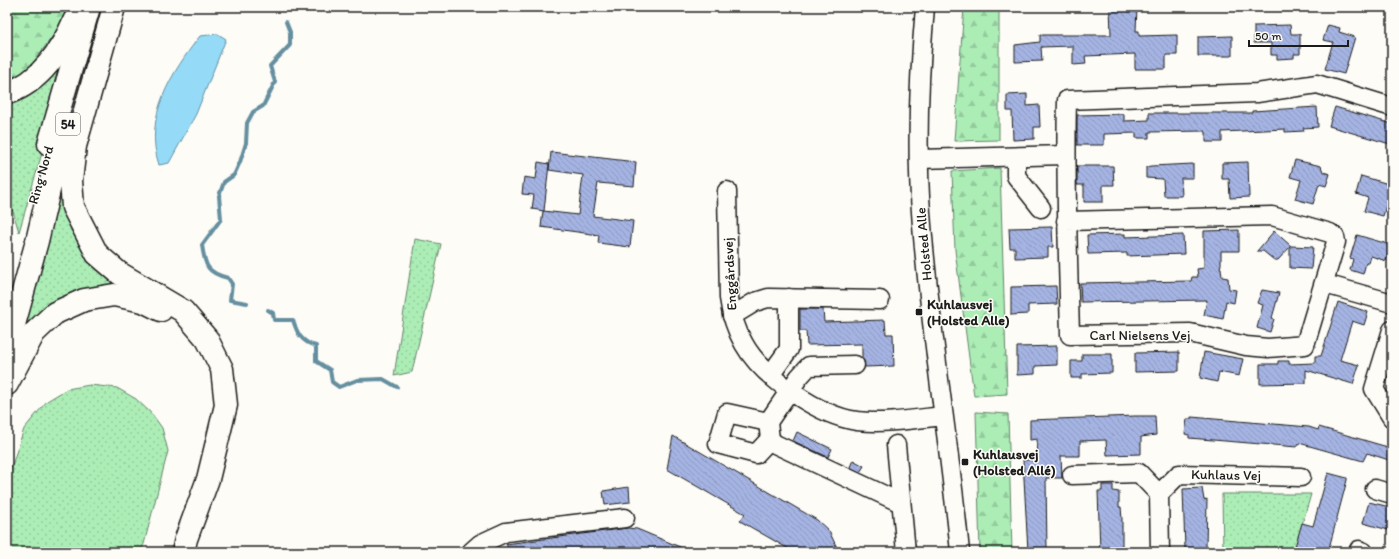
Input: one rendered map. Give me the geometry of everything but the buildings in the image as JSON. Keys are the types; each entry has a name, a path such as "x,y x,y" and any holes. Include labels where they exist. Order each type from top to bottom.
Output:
{"highway":[{"path":"7,93 33,79 53,59 69,33 81,7"},
{"name":"Ring Nord","path":"7,297 89,7"},
{"name":"54","path":"7,350 37,241 52,177 103,7"},
{"path":"114,7 75,146 71,181 73,207 97,254 118,273 183,311 207,339 222,369 226,405 208,479 186,538 183,552"},
{"path":"7,384 34,333 55,313 84,300 114,295 143,301 177,317 199,344 214,372 218,404 199,477 170,552"}],"street":[{"name":"Holsted Alle","path":"924,7 920,66 919,159 926,275 960,552"},
{"name":"Carl Nielsens Vej","path":"1066,221 1272,216 1330,233 1335,237 1336,242 1325,284 1305,345 1268,348 1246,346 1190,333 1070,335 1066,221 1065,155 1067,100 1257,93 1317,84 1392,107"},
{"path":"919,159 1065,155"},
{"path":"1016,157 1016,176 1041,208"},
{"name":"Enggårdsvej","path":"727,191 729,298 732,316 746,349 757,362 809,404 834,416 857,421 874,422 943,416"},
{"path":"1325,284 1392,303"},
{"path":"732,316 762,299 789,298 880,300"},
{"path":"771,374 789,349 789,298"},
{"path":"1392,330 1374,389 1392,418"},
{"path":"855,365 809,366 790,390 769,431 774,444 901,503"},
{"path":"896,445 906,552"},
{"path":"1072,474 1139,473 1159,494 1160,552"},
{"name":"Kuhlaus Vej","path":"1159,494 1179,474 1301,477"},
{"path":"1375,489 1392,494"},
{"path":"471,552 480,544 506,532 625,518"}],"green space":[{"path":"7,7 67,7 63,22 27,71 7,80"},
{"path":"964,7 999,7 999,140 954,141"},
{"path":"71,53 19,232 7,192 7,97"},
{"path":"1000,168 1007,394 974,396 955,250 952,171"},
{"path":"53,199 65,200 72,232 91,262 133,287 32,328 16,333"},
{"path":"415,239 441,244 412,372 394,376"},
{"path":"90,385 117,388 136,399 152,414 162,428 168,451 144,544 140,552 7,552 7,480 24,429 47,401 67,389"},
{"path":"976,412 1008,414 1012,552 980,552"},
{"path":"1222,494 1311,494 1294,552 1223,552"}],"water":[{"path":"218,34 226,39 196,114 169,163 159,165 155,147 155,130 163,96 180,65 200,36"}],"waterway":[{"path":"247,303 230,300 232,284 228,278 216,274 208,268 204,258 202,245 221,219 219,196 224,182 234,175 240,162 246,143 247,123 253,112 263,106 275,82 270,66 290,45 290,32 286,22"},
{"path":"268,310 273,313 274,320 293,320 300,336 307,342 316,346 316,361 330,370 332,382 339,387 357,380 383,379 397,387"}],"place":[{"name":"Kuhlausvej (Holsted Alle)","path":"919,312"},
{"name":"Kuhlausvej (Holsted Allé)","path":"965,462"}]}
